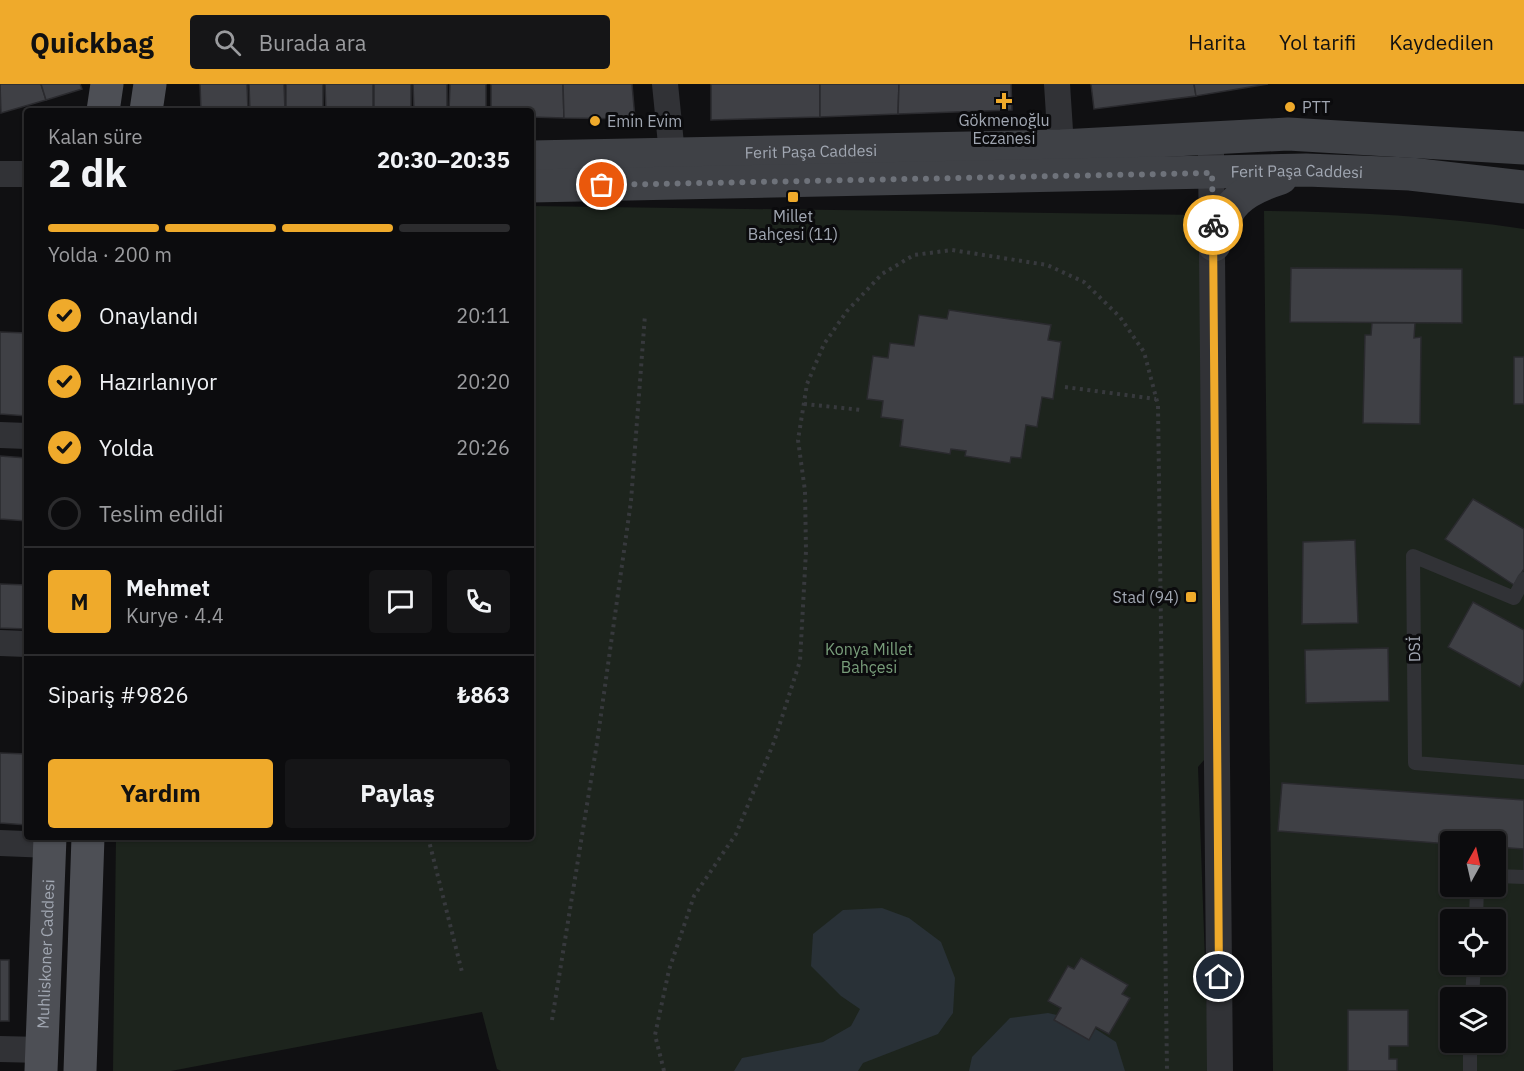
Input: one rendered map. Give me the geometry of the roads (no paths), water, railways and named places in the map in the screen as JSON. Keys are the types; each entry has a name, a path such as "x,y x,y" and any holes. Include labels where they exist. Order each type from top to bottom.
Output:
{"main road":[{"path":"103,108 107,84"},
{"path":"146,108 150,84"},
{"name":"Ferit Paşa Caddesi","path":"534,157 1062,146 1288,134 1524,148"},
{"path":"1214,246 1220,226 1235,200 1261,185 1306,170"},
{"name":"Ferit Paşa Caddesi","path":"534,186 1306,170 1410,174 1524,187"},
{"path":"80,1071 88,840"},
{"name":"Muhliskoner Caddesi","path":"42,1061 50,841"}],"street":[{"path":"665,84 672,154"},
{"path":"1057,84 1062,146"},
{"path":"1211,138 1214,246 1220,1071"},
{"path":"0,174 24,174"},
{"path":"0,435 24,436"},
{"path":"0,643 24,644"},
{"path":"0,843 50,841"},
{"path":"0,1049 42,1061"}],"lane":[{"name":"DSİ","path":"1524,579 1514,598 1413,556 1415,764 1524,772"},
{"path":"1506,876 1524,877"},
{"path":"1470,1053 1470,1071"}],"place":[{"name":"Gökmenoğlu Eczanesi","path":"1004,101"},
{"name":"PTT","path":"1290,107"},
{"name":"Emin Evim","path":"595,121"},
{"name":"Millet Bahçesi (11)","path":"793,197"},
{"name":"Stad (94)","path":"1191,597"}],"park label":[{"name":"Konya Millet Bahçesi","path":"869,658"}]}
